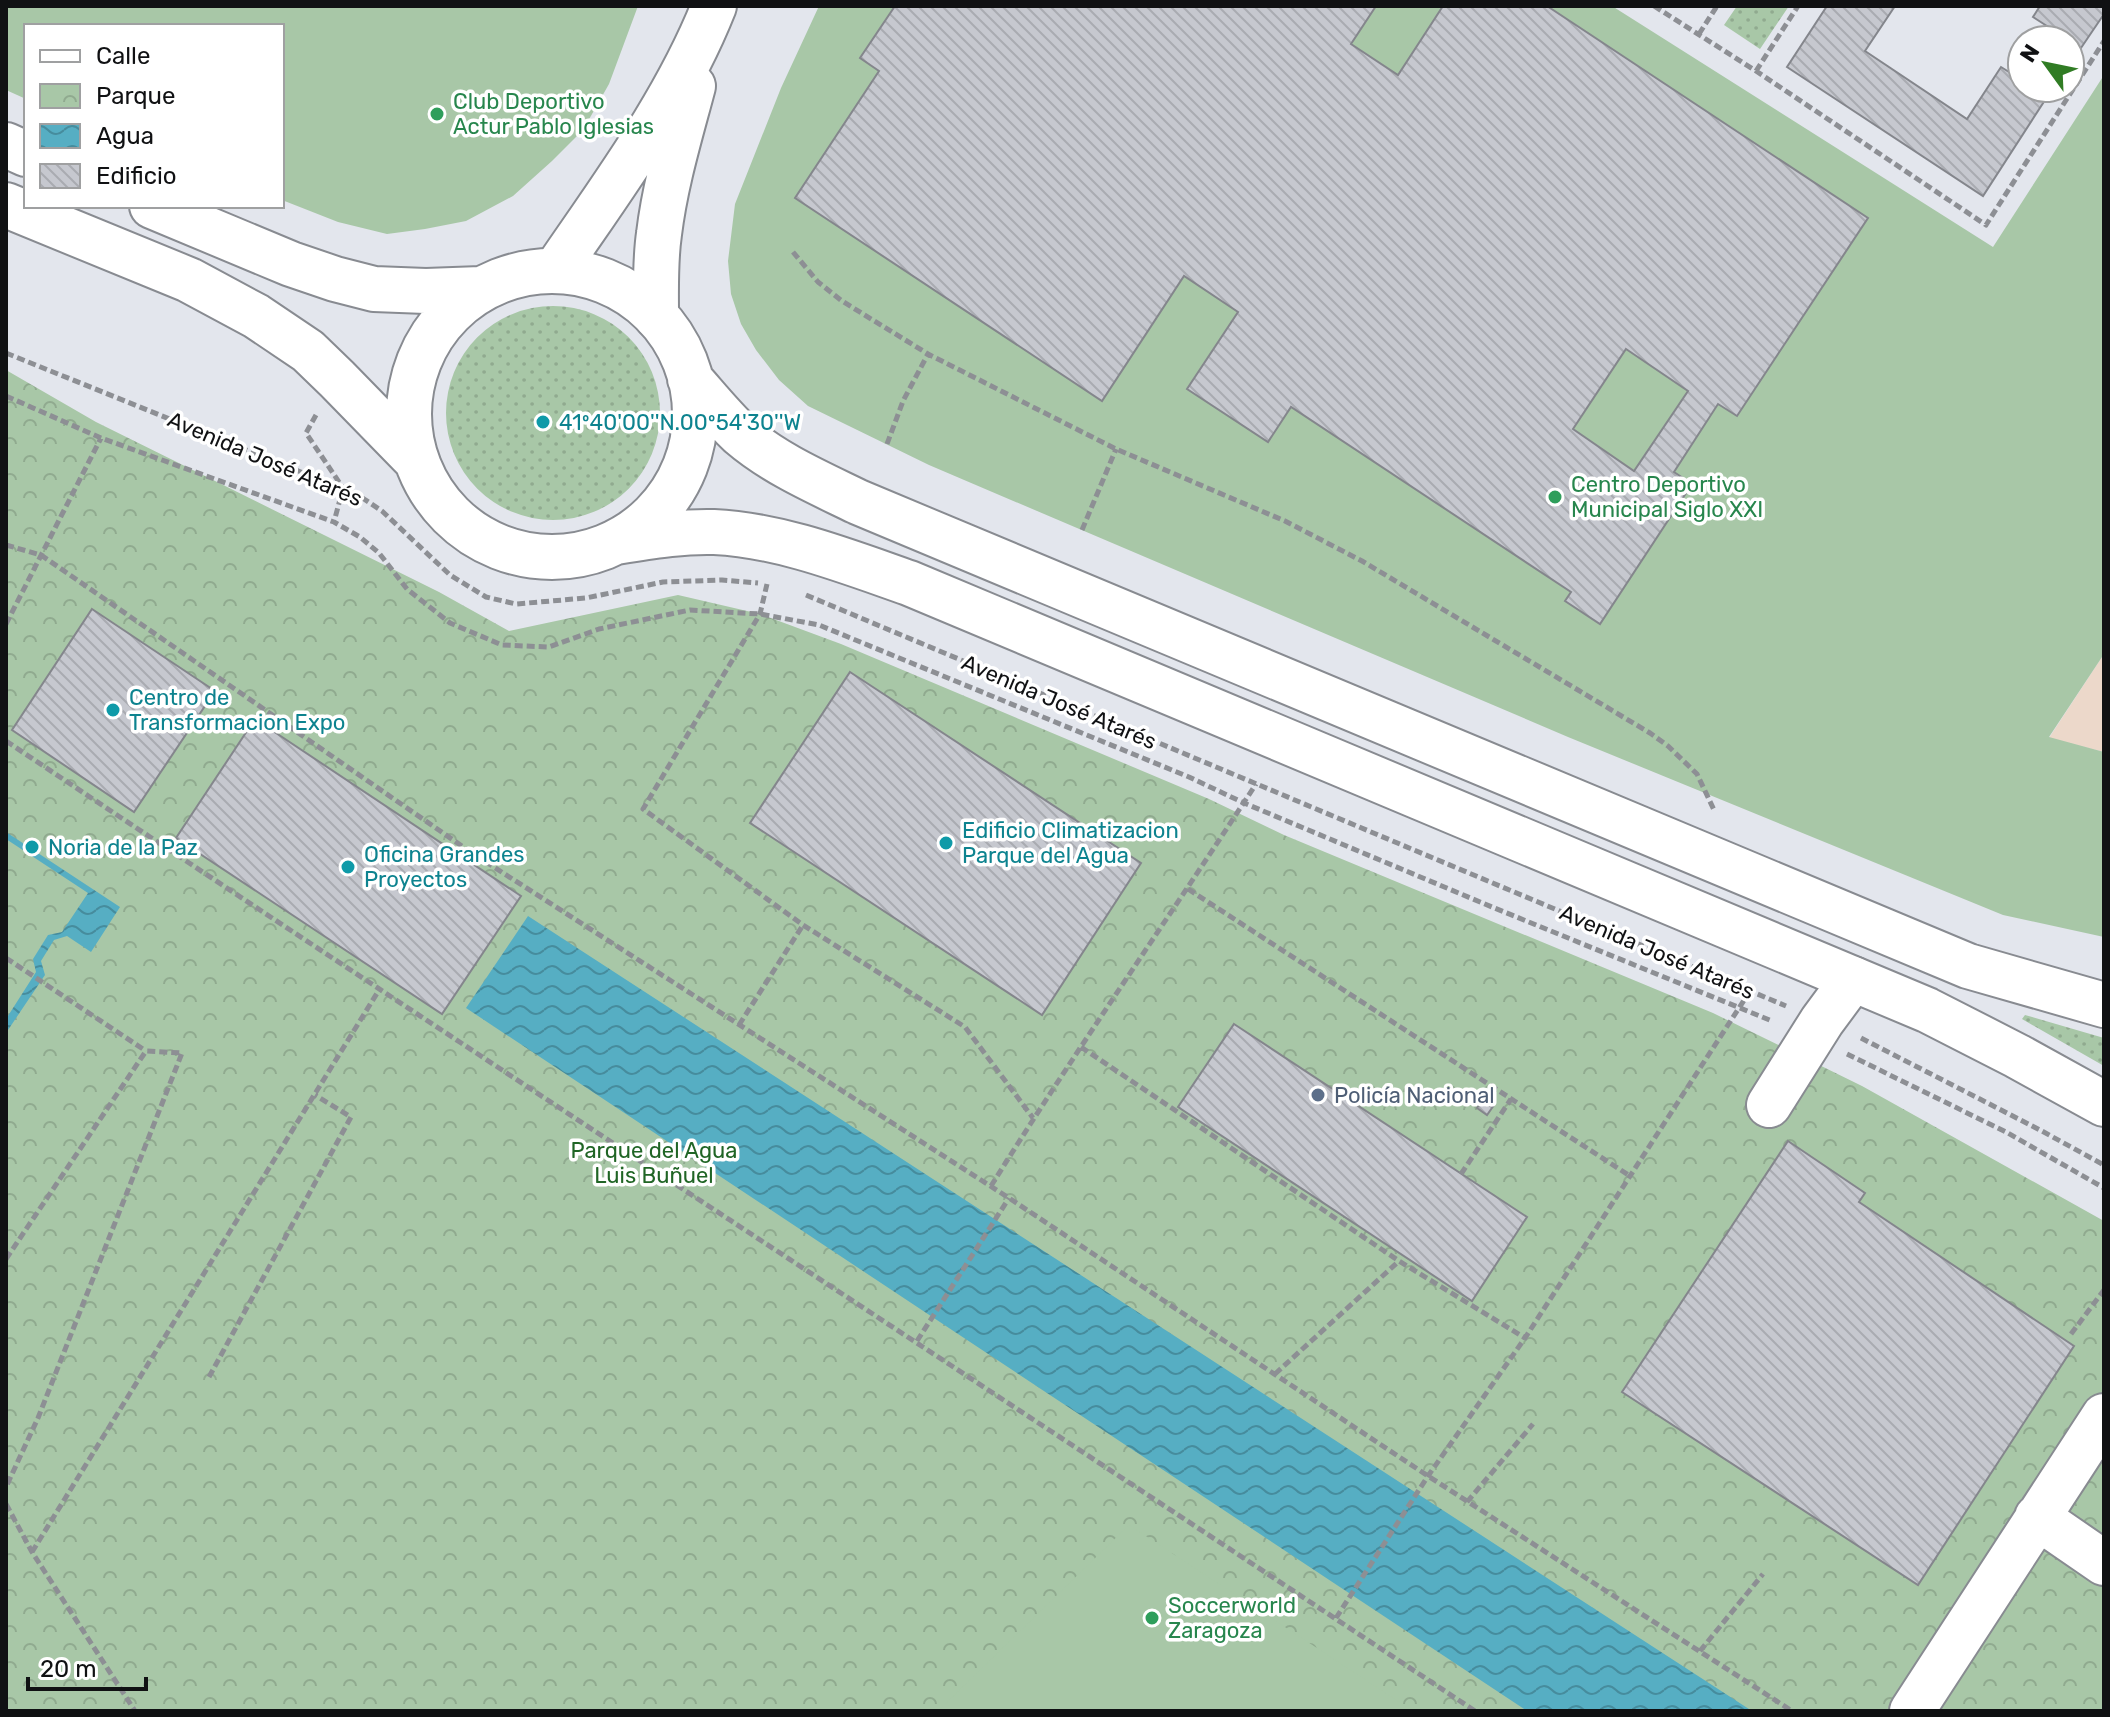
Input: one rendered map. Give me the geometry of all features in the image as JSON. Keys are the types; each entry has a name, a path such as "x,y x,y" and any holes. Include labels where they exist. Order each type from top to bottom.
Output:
{"main road":[{"path":"555,271 660,114 711,13"},
{"path":"656,316 659,234 665,194 711,13"},
{"path":"6,205 189,280 270,324 328,369 416,460"},
{"path":"157,208 291,264 374,289 481,289"},
{"path":"616,542 648,520 673,490 689,455 695,417 690,379 678,345 656,316 627,291 592,276 555,271 516,275 481,289 449,313 426,345 412,382 409,421 416,460 434,496 462,526 497,547 537,557 578,555 616,542 713,532 746,535 828,556 909,583 1927,1010 2104,1104"},
{"path":"690,379 740,433 766,454 797,473 858,502 1954,961 2104,1005"},
{"path":"1769,1105 1853,979"},
{"path":"1912,1711 2104,1416"},
{"path":"2037,1517 2104,1563"}],"path":[{"path":"1654,6 1986,225 2104,41"},
{"path":"1699,34 1717,6"},
{"path":"1756,71 1798,6"},
{"path":"793,252 818,282 842,301 928,354 1116,449 1285,521 1362,561 1650,733 1697,774 1715,812"},
{"name":"Avenida José Atarés","path":"6,353 358,495 382,511 450,575 486,597 516,604 586,598 663,582 722,580 767,584 760,614"},
{"path":"887,444 903,401 928,354"},
{"path":"6,396 101,438 334,522 379,553 407,589 450,623 502,645 549,647 599,629 690,610 760,614 819,625 1189,777 1492,907 1740,1006 1817,1030 1859,1059 2006,1132 2104,1188"},
{"path":"6,624 101,438"},
{"path":"1082,530 1116,449"},
{"path":"6,545 41,555 472,853 991,1186 1467,1502 1792,1711"},
{"name":"Avenida José Atarés","path":"796,591 1750,991 1817,1030 1882,1048 2104,1165"},
{"path":"760,614 643,809 803,925 965,1027 1033,1118"},
{"path":"6,741 1475,1711"},
{"path":"991,1186 1256,784"},
{"path":"1188,889 1630,1176"},
{"path":"739,1025 803,925"},
{"path":"6,958 146,1051 182,1053 38,1418 6,1487"},
{"path":"32,1552 379,990"},
{"path":"1336,1618 1428,1476 1525,1338 1750,991"},
{"path":"1081,1047 1399,1261 1525,1338"},
{"path":"6,1259 146,1051"},
{"path":"209,1377 351,1117 314,1095"},
{"path":"1461,1174 1511,1099"},
{"path":"917,1341 1009,1198"},
{"path":"1275,1374 1399,1261"},
{"path":"2071,1334 2104,1290"},
{"path":"1467,1502 1533,1424"},
{"path":"6,1504 32,1552 135,1711"},
{"path":"1700,1651 1763,1574"}],"shaded area":[{"path":"2104,654 2104,752 2049,738"}],"green space":[{"name":"Club Deportivo Actur Pablo Iglesias","path":"6,6 638,6 609,84 583,130 513,196 466,221 425,229 387,234 338,222 284,201 284,24 24,24 24,98 6,90"},
{"name":"Centro Deportivo Municipal Siglo XXI","path":"819,6 1612,6 1993,247 2104,75 2104,654 2049,737 2104,752 2104,937 2003,915 1568,737 929,465 808,406 779,380 741,324 731,294 728,261 735,204 781,88"},
{"path":"1737,6 1789,6 1760,49 1724,25"},
{"path":"553,306 594,314 629,337 652,372 660,413 652,454 629,489 594,512 553,520 512,512 477,489 454,454 446,413 454,372 477,337 512,314"},
{"name":"Parque del Agua Luis Buñuel","path":"6,370 96,422 439,592 509,631 678,595 760,614 841,644 1209,799 1284,835 1713,1013 1862,1086 2104,1221 2104,1711 6,1711"},
{"path":"2025,1015 2104,1038 2104,1066 2022,1019"},
{"name":"Soccerworld Zaragoza","path":"1129,1525 1413,1711 938,1711"}],"water":[{"path":"6,832 120,907 91,952 67,936 54,940 41,961 45,975 6,1033 6,1019 36,972 33,959 48,935 62,932 88,893 6,839"},
{"path":"528,916 1752,1711 1527,1711 466,1008"}],"building":[{"path":"895,6 1376,6 1351,44 1398,75 1443,6 1547,6 1868,218 1737,416 1718,404 1674,472 1692,484 1600,624 1565,601 1571,592 1291,407 1268,442 1187,389 1238,312 1184,276 1102,401 795,198 879,71 860,58","holes":["1626,349 1688,391 1634,471 1573,429"]},
{"path":"1827,6 1895,6 1865,51 1967,119 2001,67 2006,70 2006,104 2042,104 1983,196 1787,67"},
{"path":"2040,6 2104,6 2104,14 2086,41 2086,24 2044,24 2033,17"},
{"name":"Centro de Transformacion Expo","path":"92,609 215,691 134,812 12,730"},
{"name":"Edificio Climatizacion Parque del Agua","path":"850,672 1141,863 1042,1015 750,823"},
{"name":"Oficina Grandes Proyectos","path":"255,719 521,896 442,1014 176,838"},
{"path":"1234,1024 1527,1217 1472,1301 1178,1107"},
{"path":"1483,1098 1494,1105 1487,1115 1477,1108"},
{"path":"1788,1141 1865,1193 1859,1202 2074,1346 1918,1585 1622,1392"}],"place":[{"name":"Club Deportivo Actur Pablo Iglesias","path":"437,114"},
{"name":"41º40'00''N.00º54'30''W","path":"543,422"},
{"name":"Centro Deportivo Municipal Siglo XXI","path":"1555,497"},
{"name":"Centro de Transformacion Expo","path":"113,710"},
{"name":"Edificio Climatizacion Parque del Agua","path":"946,843"},
{"name":"Noria de la Paz","path":"32,847"},
{"name":"Oficina Grandes Proyectos","path":"348,867"},
{"name":"Policía Nacional","path":"1318,1095"},
{"name":"Soccerworld Zaragoza","path":"1152,1618"}]}
